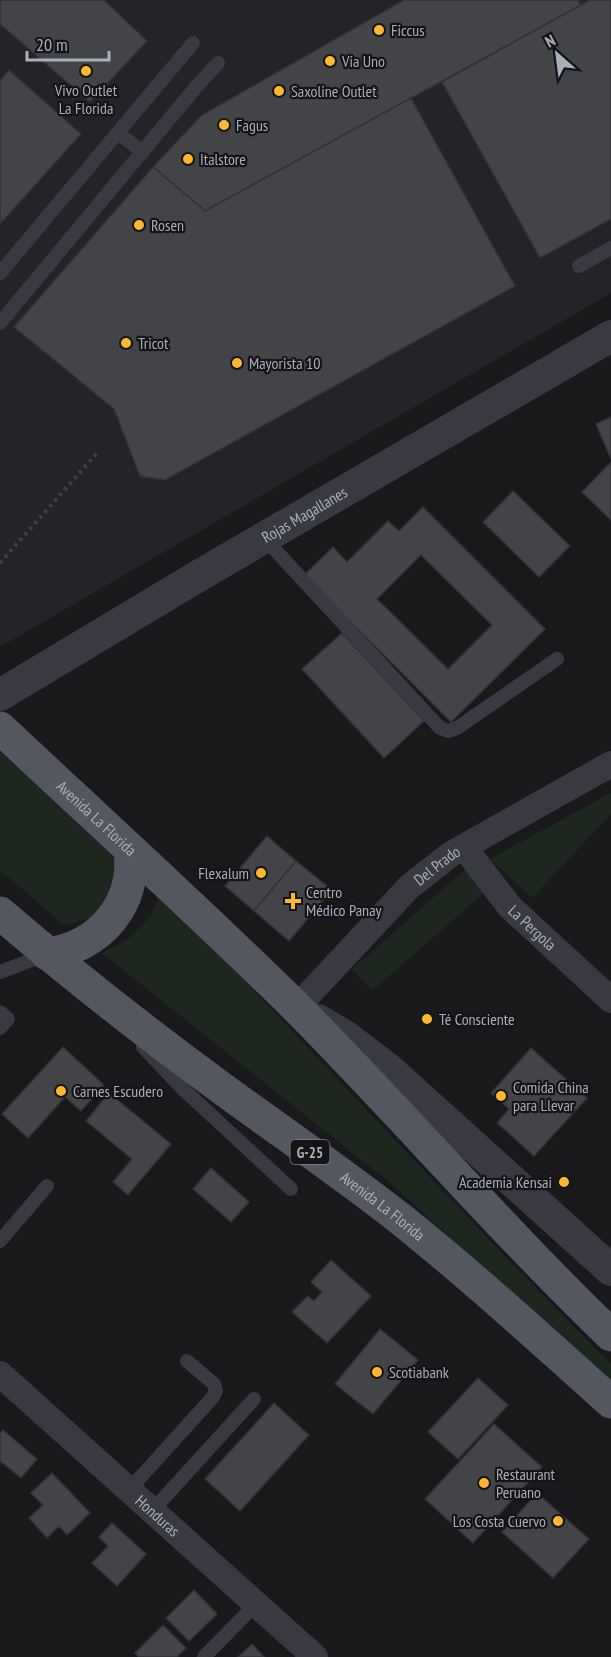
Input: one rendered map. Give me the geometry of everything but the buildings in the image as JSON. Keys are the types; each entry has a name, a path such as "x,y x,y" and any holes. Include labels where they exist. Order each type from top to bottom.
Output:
{"main road":[{"name":"Avenida La Florida","path":"0,728 296,1008 528,1253 611,1335"},
{"path":"47,954 67,950 85,942 108,924 120,908 128,889 131,870 130,850"},
{"name":"Avenida La Florida","path":"0,913 47,954 212,1082 328,1164 402,1221 506,1307 611,1402"}],"street":[{"name":"Rojas Magallanes","path":"0,695 611,336"},
{"name":"Del Prado","path":"296,1008 409,887 437,864 611,764"},
{"name":"La Pergola","path":"464,847 510,907 611,1000"},
{"name":"Avenida La Florida","path":"296,1008 345,1036 387,1068 611,1270"},
{"name":"Honduras","path":"4,1384 129,1490 315,1657"}],"lane":[{"path":"0,273 193,43"},
{"path":"0,322 218,63"},
{"path":"118,133 142,152"},
{"path":"579,266 611,248"},
{"path":"264,538 440,728 448,731 457,728 556,659"},
{"path":"0,972 47,954 150,1053 182,1088 291,1189"},
{"path":"0,1012 8,1019 0,1028"},
{"path":"0,1241 47,1186"},
{"path":"129,1490 216,1390 214,1384 187,1361"},
{"path":"152,1511 254,1399"},
{"path":"204,1657 256,1604"}],"path":[{"path":"0,563 97,453"}],"shaded area":[{"name":"Vivo Outlet La Florida","path":"0,0 611,0 611,293 0,647"},
{"path":"0,752 122,861 114,895 93,918 64,925 0,870"},
{"path":"611,793 611,814 532,898 490,859"},
{"path":"466,869 485,892 372,991 352,969"},
{"path":"161,892 498,1249 611,1364 611,1389 398,1189 102,953 128,939 151,916"}],"place":[{"name":"Ficcus","path":"379,30"},
{"name":"Via Uno","path":"330,61"},
{"name":"Vivo Outlet La Florida","path":"86,71"},
{"name":"Saxoline Outlet","path":"279,91"},
{"name":"Fagus","path":"224,125"},
{"name":"Italstore","path":"188,159"},
{"name":"Rosen","path":"139,225"},
{"name":"Tricot","path":"126,343"},
{"name":"Mayorista 10","path":"237,363"},
{"name":"Flexalum","path":"261,873"},
{"name":"Centro Médico Panay","path":"293,901"},
{"name":"Té Consciente","path":"427,1019"},
{"name":"Carnes Escudero","path":"61,1091"},
{"name":"Comida China para Llevar","path":"501,1096"},
{"name":"Academia Kensai","path":"564,1182"},
{"name":"Scotiabank","path":"377,1372"},
{"name":"Restaurant Peruano","path":"484,1483"},
{"name":"Los Costa Cuervo","path":"558,1521"}]}
